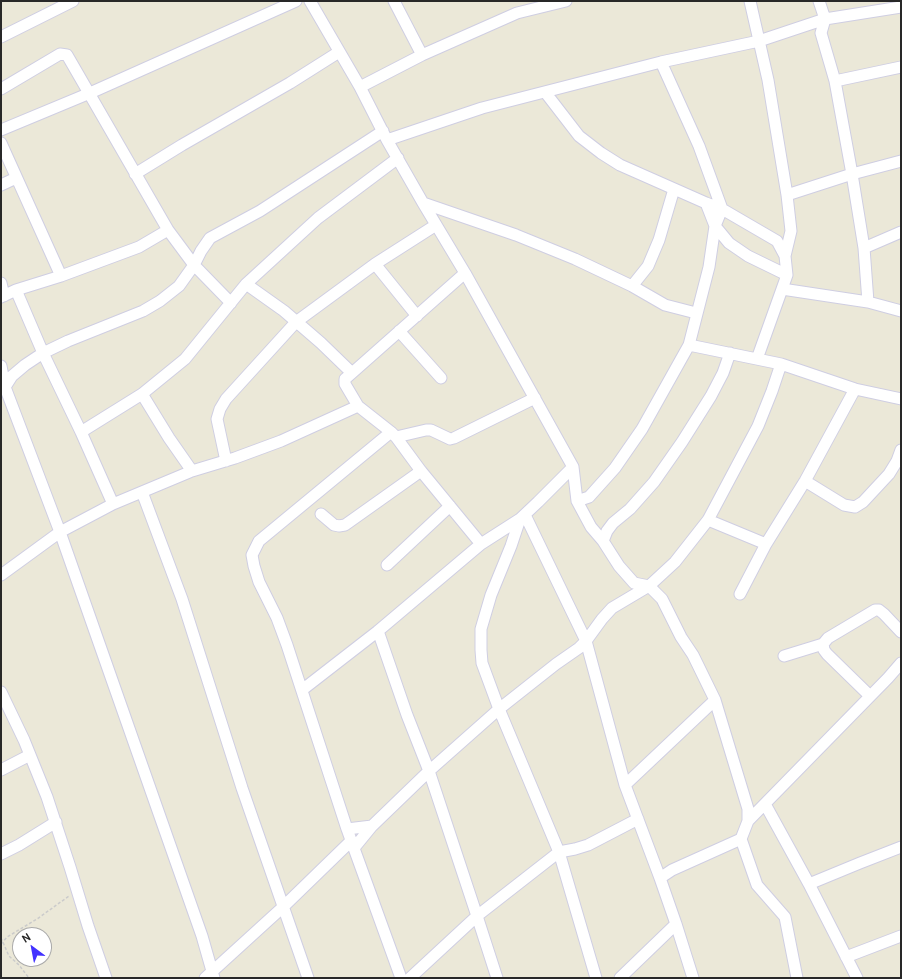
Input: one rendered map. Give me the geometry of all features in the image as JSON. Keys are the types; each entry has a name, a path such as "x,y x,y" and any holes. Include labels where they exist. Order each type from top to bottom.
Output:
{"street":[{"path":"1,36 61,4 73,1"},
{"path":"1,130 90,93 296,1"},
{"path":"310,1 360,87 385,136 423,203 465,273 573,467 577,501 591,527 603,541 619,566 634,583 648,586 662,599 681,637 693,655 715,700 748,809 748,821 741,839 757,885 785,917 797,978"},
{"path":"394,1 422,55"},
{"path":"360,87 422,55 517,13 543,3 566,1"},
{"path":"750,1 776,125 788,195 791,231 785,256 787,275 757,359"},
{"path":"819,1 825,19 821,33 834,81 852,174 864,248 868,302"},
{"path":"3,388 12,376 43,353 142,311 160,301 179,286 194,265 210,238 260,211 385,136 482,108 661,62 758,41 825,19 901,7"},
{"path":"135,174 182,145 290,83 339,52"},
{"path":"1,89 60,54 67,55 168,230 194,265 231,303"},
{"path":"577,501 589,497 615,468 642,429 689,345 709,267 715,226 722,209 699,146 661,62"},
{"path":"834,81 901,67"},
{"path":"545,92 579,136 601,153 620,165 722,209 777,241 785,256"},
{"path":"1,143 61,276"},
{"path":"81,432 142,394 185,359 246,284 318,218 398,158"},
{"path":"788,195 852,174 901,161"},
{"path":"1,185 16,178"},
{"path":"632,286 648,266 659,240 674,189"},
{"path":"423,203 516,235 576,259 632,286 665,305 696,313"},
{"path":"706,203 715,226 729,243 748,256 787,275"},
{"path":"226,461 216,419 226,399 296,322 376,264 436,225"},
{"path":"1,283 2,296 139,247 168,230"},
{"path":"864,248 901,232"},
{"path":"376,264 417,316"},
{"path":"465,273 345,379 345,384 358,406 394,435 420,471 481,544"},
{"path":"246,284 284,311 321,343 352,373"},
{"path":"782,289 868,302 901,311"},
{"path":"16,290 43,353 81,432 113,504"},
{"path":"399,331 441,378"},
{"path":"689,345 781,364 855,388 901,399"},
{"path":"603,541 607,531 613,523 630,509 654,482 682,442 711,396 723,373 730,353"},
{"path":"210,976 353,844 429,771 499,709 586,642 602,619 612,608 648,586 675,562 708,520 758,426 781,364"},
{"path":"1,366 3,388 60,532 202,936 210,976"},
{"path":"740,594 766,544 805,481 855,388"},
{"path":"142,394 169,438 192,471"},
{"path":"401,978 347,829 288,644 259,582 252,555 259,542 394,435 432,430 445,437 454,438 535,398"},
{"path":"1,575 60,532 113,504 192,471 226,461 281,441 358,406"},
{"path":"805,481 844,505 855,507 863,502 889,474 897,461 901,450"},
{"path":"302,690 378,631 481,544 522,517 573,467"},
{"path":"321,514 334,525 345,525 420,471"},
{"path":"142,492 182,599 242,788 308,978"},
{"path":"387,565 450,506"},
{"path":"522,517 586,642 625,785 660,878 693,978"},
{"path":"522,517 491,595 482,629 482,664 499,709 559,852 596,978"},
{"path":"708,520 766,544"},
{"path":"784,656 823,644 828,638 875,610 879,610 901,632"},
{"path":"378,631 407,715 429,771 478,916 497,978"},
{"path":"823,644 824,650 827,654 870,696"},
{"path":"748,821 901,663"},
{"path":"1,693 30,755 56,822 88,926 106,978"},
{"path":"625,785 715,700"},
{"path":"1,770 30,755"},
{"path":"765,804 809,884 857,978"},
{"path":"410,978 478,916 559,852 588,845 638,819"},
{"path":"1,854 19,845 56,822"},
{"path":"347,829 372,826"},
{"path":"660,878 672,870 741,839"},
{"path":"809,884 901,847"},
{"path":"620,978 676,924"},
{"path":"846,957 901,936"}],"path":[{"path":"1,944 7,937 37,919 77,890"},
{"path":"1,938 9,956 19,965 29,978"}]}
